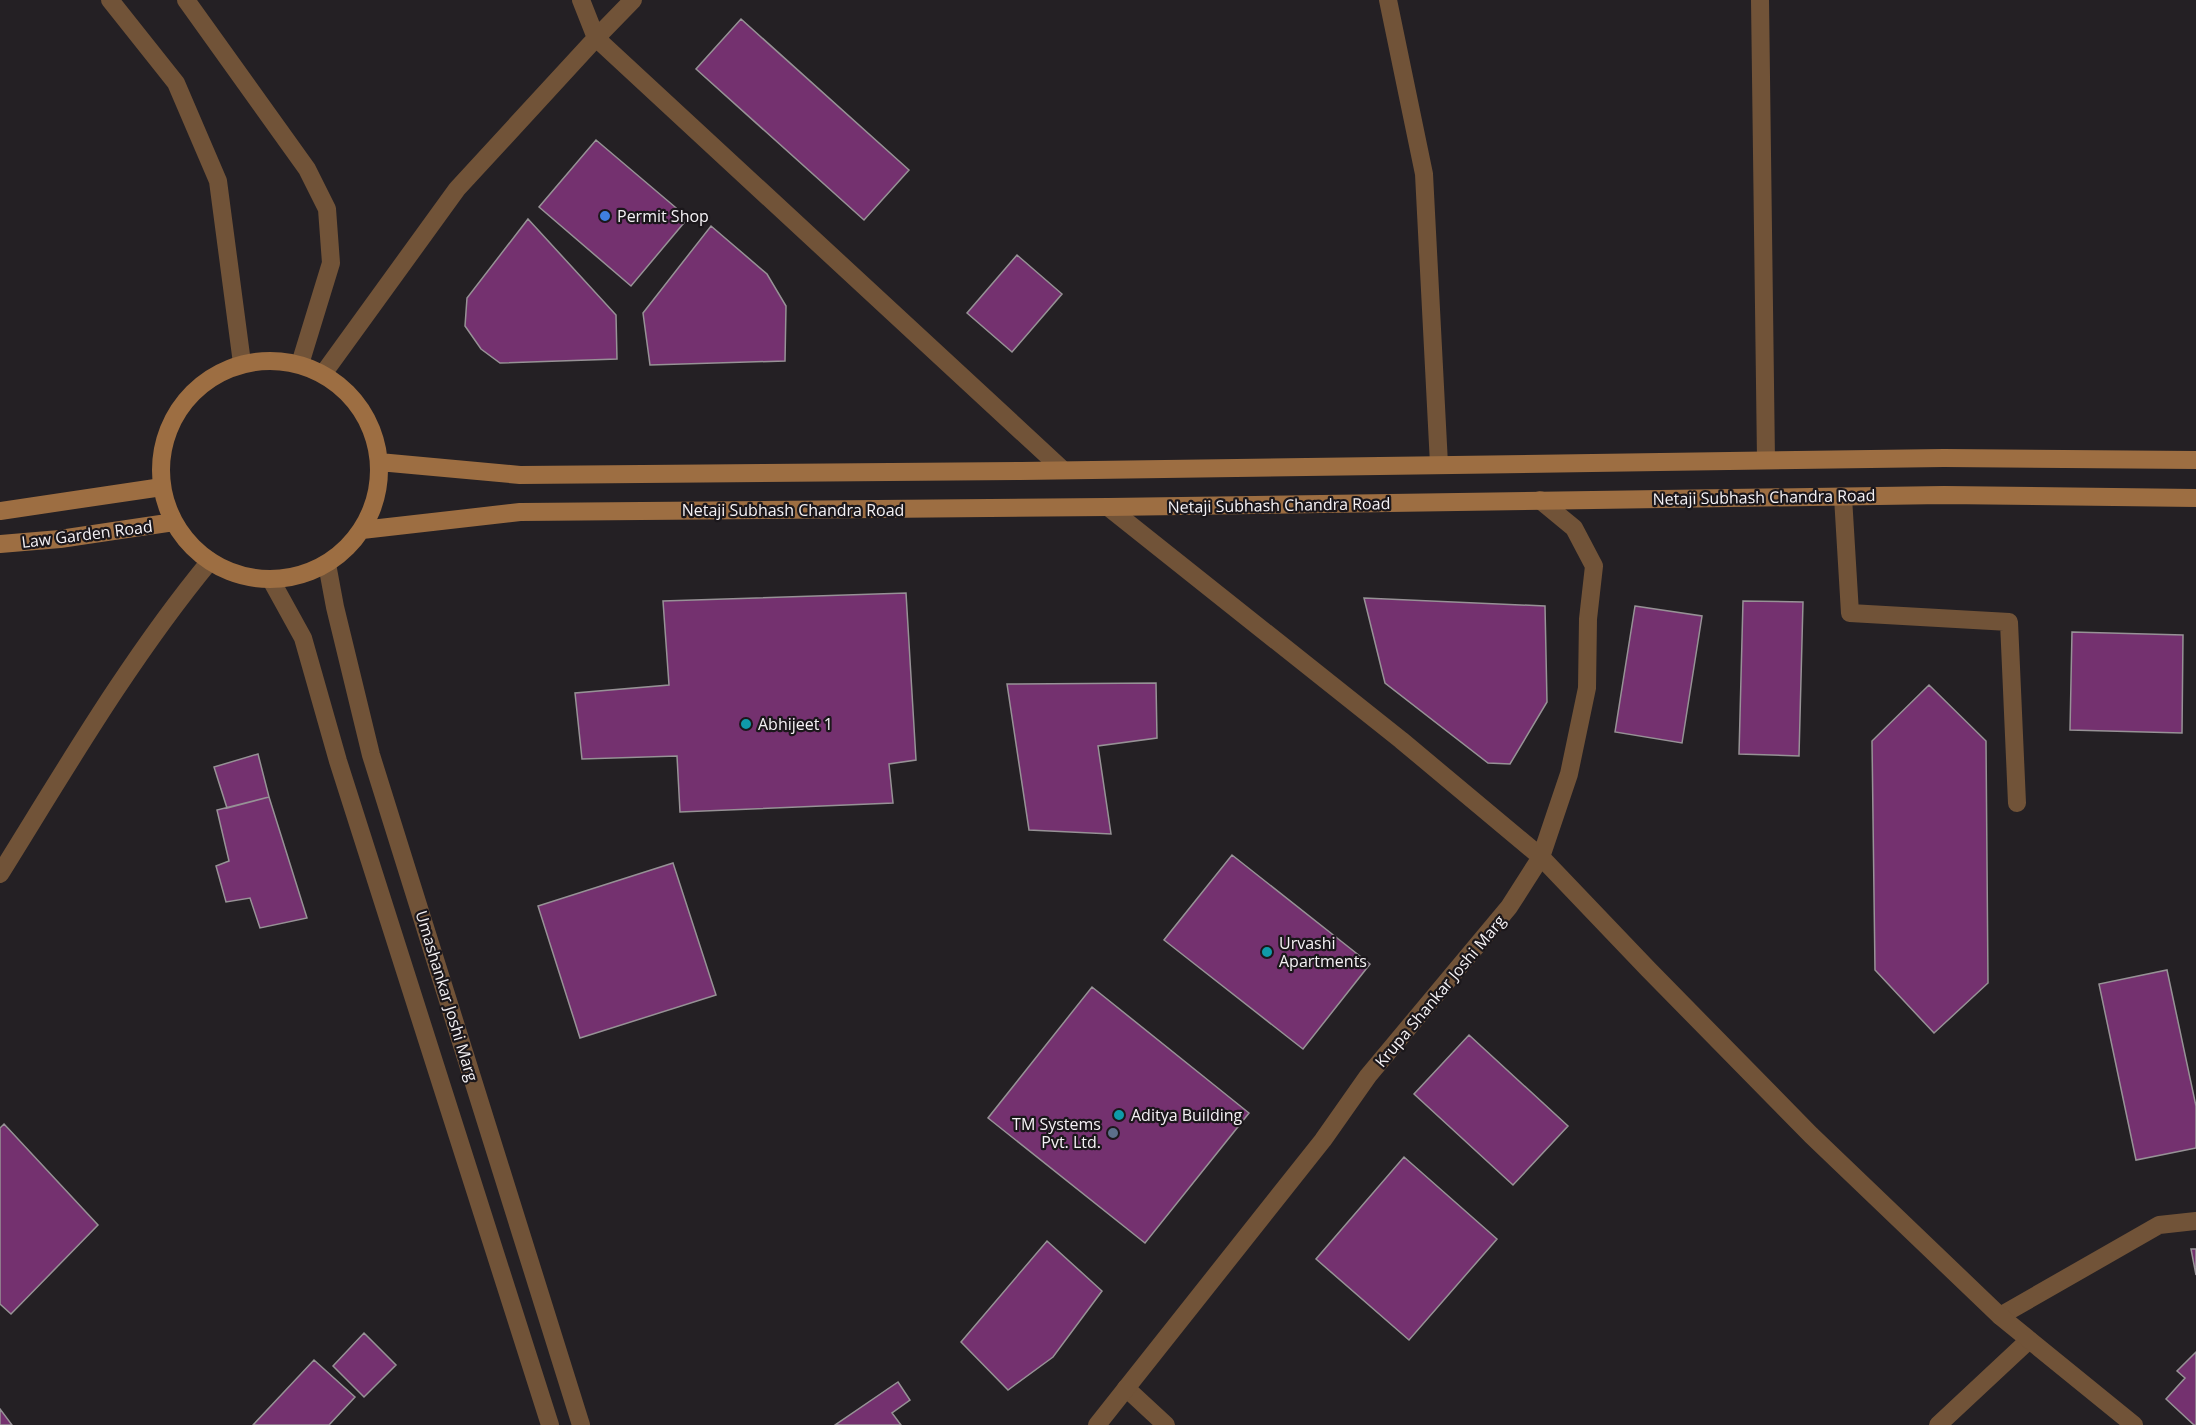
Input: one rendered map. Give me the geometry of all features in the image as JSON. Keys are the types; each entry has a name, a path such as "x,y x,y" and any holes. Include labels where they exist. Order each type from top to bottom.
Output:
{"main road":[{"path":"275,360 300,364 323,374 352,396 371,427 379,462 376,498 362,530 347,548 327,564 301,575 271,580 239,575 210,561 190,544 174,522 162,487 161,455 170,424 188,396 212,376 242,363 275,360"},
{"path":"379,462 519,476 1944,458 2196,460"},
{"path":"0,511 162,487"},
{"name":"Netaji Subhash Chandra Road","path":"362,530 520,512 1108,507 1843,496 2196,498"},
{"name":"Law Garden Road","path":"0,544 60,539 174,522"}],"street":[{"path":"110,0 176,83 218,181 242,363"},
{"path":"186,0 307,169 327,209 330,263 300,364"},
{"path":"581,0 596,38 1063,470"},
{"path":"323,374 457,189 633,0"},
{"path":"1388,0 1424,174 1440,464"},
{"path":"1760,0 1766,460"},
{"path":"1843,496 1851,613 2009,622 2017,802"},
{"name":"Krupa Shankar Joshi Marg","path":"1097,1425 1323,1140 1368,1076 1509,907 1541,857 1569,774 1587,688 1588,619 1594,567 1574,528 1540,500"},
{"path":"1108,507 1401,740 1541,857 1811,1135 2000,1316 2134,1425"},
{"path":"0,874 96,721 179,599 210,561"},
{"name":"Umashankar Joshi Marg","path":"327,564 335,607 371,755 581,1425"},
{"name":"Umashankar Joshi Marg","path":"271,580 303,638 338,761 550,1425"},
{"path":"2000,1316 2159,1225 2196,1221"},
{"path":"1938,1425 2029,1340"},
{"path":"1126,1388 1166,1425"}],"building":[{"path":"741,19 909,170 864,220 696,69"},
{"path":"596,140 688,218 631,286 539,207"},
{"path":"528,219 616,315 617,359 500,363 481,349 465,326 467,298"},
{"path":"711,226 767,274 786,306 785,361 650,365 643,313"},
{"path":"1017,255 1062,294 1012,352 967,313"},
{"name":"Abhijeet 1","path":"906,593 916,760 889,764 893,803 680,812 677,756 582,759 575,693 669,685 663,601"},
{"path":"1364,598 1545,606 1547,702 1510,764 1488,763 1385,683"},
{"path":"1743,601 1803,602 1799,756 1739,754"},
{"path":"1635,606 1702,616 1682,743 1615,732"},
{"path":"2072,632 2183,635 2182,733 2070,730"},
{"path":"1156,683 1157,738 1098,746 1111,834 1029,830 1007,684"},
{"path":"1929,685 1986,741 1988,983 1934,1033 1875,970 1872,741"},
{"path":"258,754 269,797 227,808 214,767"},
{"path":"269,797 307,918 260,928 250,898 226,902 216,866 229,861 217,810"},
{"name":"Urvashi Apartments","path":"1232,855 1370,964 1303,1049 1164,940"},
{"path":"673,863 716,995 580,1038 538,906"},
{"path":"2167,970 2196,1106 2196,1148 2136,1160 2099,984"},
{"name":"Aditya Building","path":"1092,987 1249,1113 1145,1243 988,1118"},
{"path":"1469,1035 1568,1126 1513,1185 1414,1094"},
{"path":"4,1124 98,1225 11,1314 0,1304 0,1128"},
{"path":"1404,1157 1497,1239 1409,1340 1316,1259"},
{"path":"1047,1241 1102,1291 1053,1357 1008,1390 961,1342"},
{"path":"2191,1249 2196,1249 2196,1275"},
{"path":"364,1333 396,1365 364,1397 333,1366"},
{"path":"2196,1352 2196,1425 2194,1425 2166,1399 2185,1378 2177,1371"},
{"path":"314,1360 355,1397 329,1425 253,1425"},
{"path":"898,1382 910,1400 892,1413 901,1425 835,1425"},
{"path":"0,1409 12,1425 0,1425"}],"place":[{"name":"Permit Shop","path":"605,216"},
{"name":"Abhijeet 1","path":"746,724"},
{"name":"Urvashi Apartments","path":"1267,952"},
{"name":"Aditya Building","path":"1119,1115"},
{"name":"TM Systems Pvt. Ltd.","path":"1113,1133"}]}
